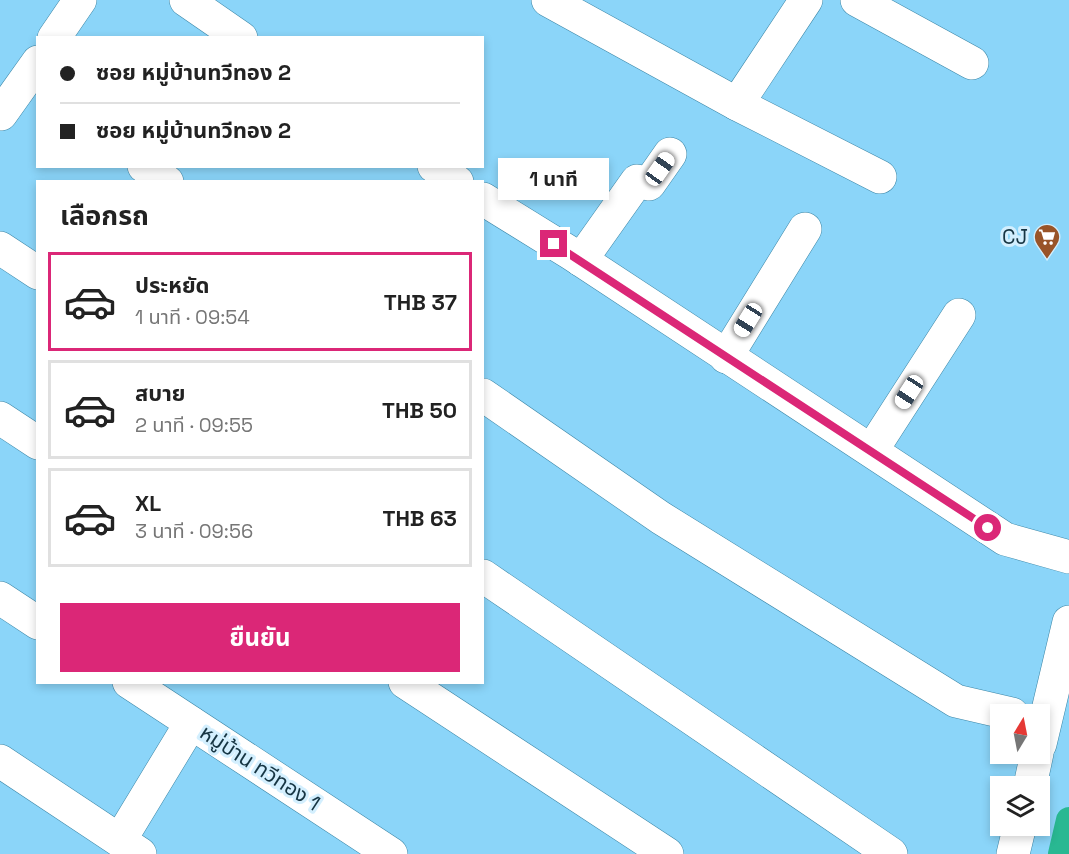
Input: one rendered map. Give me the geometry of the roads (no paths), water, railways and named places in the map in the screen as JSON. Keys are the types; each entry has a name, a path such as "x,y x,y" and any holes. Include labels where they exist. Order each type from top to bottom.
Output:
{"street":[{"path":"55,36 80,0"},
{"path":"186,0 233,35"},
{"path":"548,0 737,104 880,177"},
{"path":"737,104 806,0"},
{"path":"857,0 972,63"},
{"path":"1,114 36,65"},
{"path":"581,260 637,181 649,184 670,154"},
{"path":"147,168 163,180"},
{"path":"437,168 453,180"},
{"path":"484,200 581,260 1005,539 1069,557"},
{"path":"726,357 805,229"},
{"path":"0,248 36,272"},
{"path":"872,450 959,315"},
{"path":"484,396 661,518 956,701 990,709"},
{"path":"0,418 36,442"},
{"path":"484,577 891,854"},
{"path":"0,598 36,622"},
{"path":"1048,704 1069,622"},
{"name":"หมู่บ้าน ทวีทอง 1","path":"132,684 391,854"},
{"path":"408,684 667,854"},
{"path":"0,761 130,847 190,723"},
{"path":"1013,854 1017,836"}],"waterway":[{"path":"1061,854 1069,820"}],"place":[{"name":"CJ","path":"1047,260"}]}
